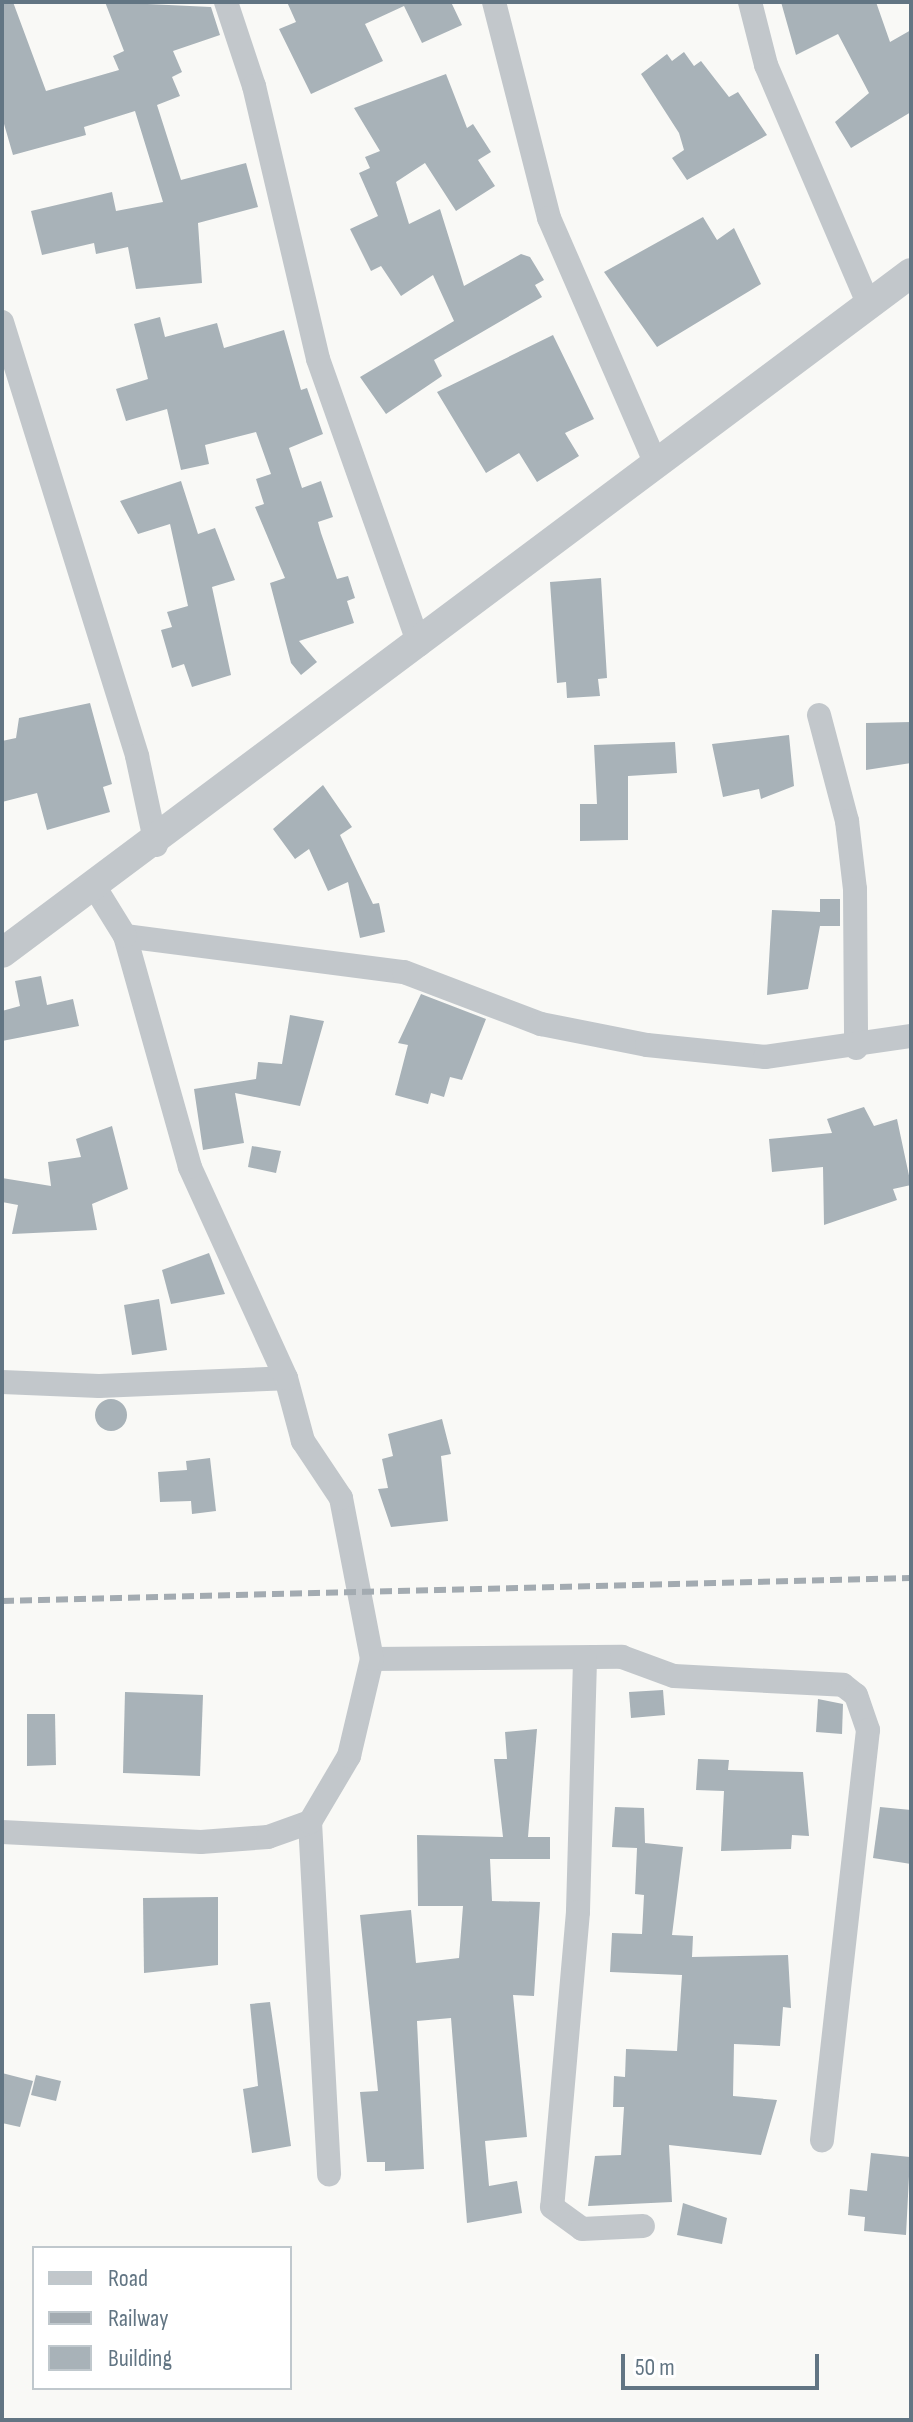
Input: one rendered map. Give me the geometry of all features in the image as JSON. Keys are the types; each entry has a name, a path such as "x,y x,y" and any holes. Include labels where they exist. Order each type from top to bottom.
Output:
{"street":[{"path":"226,2 254,86 318,359 419,645"},
{"path":"494,2 549,218 655,462"},
{"path":"750,2 766,65 869,305"},
{"path":"2,953 156,845 655,462 911,273"},
{"path":"2,322 137,756 156,845"},
{"path":"819,715 847,821 855,889 856,1048"},
{"path":"96,889 125,936 190,1167 286,1378 303,1441 341,1498 372,1659 349,1756 310,1822 329,2174"},
{"path":"125,936 404,972 593,1038 765,1057 856,1048 911,1036"},
{"path":"2,1382 99,1386 286,1378"},
{"path":"372,1659 585,1660 622,1657 674,1676 843,1685 866,1711 822,2140"},
{"path":"585,1660 578,1912 552,2207 582,2229 643,2226"},
{"path":"2,1832 201,1842 268,1837 310,1822"}],"building":[{"path":"2,2 13,2 46,91 119,70 113,56 124,51 105,2 211,7 220,35 173,51 182,72 172,77 180,96 157,105 181,180 246,163 258,207 198,223 202,283 136,289 128,247 96,254 94,243 42,255 31,211 112,192 116,211 163,202 135,111 84,127 86,135 13,155 2,117"},
{"path":"287,2 451,2 462,25 422,43 404,6 365,24 383,61 311,94 279,29 296,22"},
{"path":"781,2 876,2 890,42 911,30 911,112 851,148 835,122 869,93 838,34 796,55"},
{"path":"684,52 694,66 701,61 729,97 738,92 767,135 687,180 672,158 684,150 679,133 641,74 667,54 672,61"},
{"path":"446,74 467,128 473,124 491,152 478,160 495,186 456,211 425,163 396,182 409,224 440,209 464,286 521,254 530,257 544,280 535,285 542,297 434,360 442,376 386,414 360,377 454,321 433,275 401,296 381,266 371,271 350,229 378,216 359,173 370,168 365,157 380,151 354,108"},
{"path":"703,217 717,240 734,228 761,284 657,347 604,272"},
{"path":"160,317 165,337 217,323 224,348 284,330 301,390 307,388 323,434 289,448 302,488 321,481 333,517 318,522 321,533 337,579 348,576 355,598 347,601 354,623 299,641 317,662 301,675 291,663 270,583 285,578 255,507 264,504 256,479 271,474 256,432 205,445 209,464 181,470 167,409 126,421 116,389 148,379 134,324"},
{"path":"553,335 594,419 565,433 579,456 537,482 519,453 486,473 437,392"},
{"path":"181,481 198,534 215,528 235,580 212,587 231,675 192,687 184,664 172,668 161,630 172,627 167,612 188,606 170,524 138,534 120,501"},
{"path":"601,578 607,678 598,679 600,696 567,698 566,682 557,683 550,582"},
{"path":"90,703 112,784 103,787 110,812 47,830 37,793 2,802 2,741 16,738 19,718"},
{"path":"911,722 911,763 866,770 866,723"},
{"path":"789,735 794,786 761,799 759,789 723,797 712,744"},
{"path":"675,742 677,773 628,776 628,840 580,841 580,804 597,804 594,745"},
{"path":"323,785 352,827 340,835 373,904 379,903 385,932 360,938 348,882 328,891 309,849 295,859 273,829"},
{"path":"820,899 840,899 840,926 820,926 808,989 767,995 772,910 820,912"},
{"path":"41,976 47,1005 73,999 79,1026 2,1041 2,1011 20,1006 15,981"},
{"path":"421,994 486,1019 462,1080 450,1077 444,1097 431,1093 428,1104 395,1095 408,1045 398,1043"},
{"path":"290,1015 324,1021 300,1106 235,1093 244,1143 203,1150 194,1089 256,1079 258,1062 282,1064"},
{"path":"864,1107 874,1126 897,1119 911,1185 893,1189 897,1200 824,1225 823,1167 772,1172 769,1139 832,1133 827,1119"},
{"path":"112,1126 128,1189 92,1204 97,1230 12,1234 18,1205 2,1202 2,1178 51,1186 48,1162 81,1157 76,1139"},
{"path":"252,1146 281,1151 276,1173 248,1167"},
{"path":"209,1253 225,1294 171,1304 162,1270"},
{"path":"159,1299 167,1350 132,1355 124,1305"},
{"path":"111,1399 122,1404 127,1415 122,1426 111,1431 100,1426 95,1415 100,1404"},
{"path":"442,1419 451,1454 441,1456 448,1521 391,1527 378,1489 388,1488 382,1459 393,1456 388,1434"},
{"path":"210,1458 216,1511 192,1514 191,1501 160,1502 158,1472 187,1470 186,1461"},
{"path":"663,1690 665,1715 631,1718 629,1692"},
{"path":"125,1692 203,1695 200,1776 123,1773"},
{"path":"818,1699 843,1704 842,1734 816,1732"},
{"path":"27,1714 55,1714 56,1765 27,1766"},
{"path":"537,1729 528,1837 550,1837 550,1859 490,1859 492,1901 540,1902 534,1996 513,1995 527,2137 485,2141 489,2186 517,2181 522,2213 467,2223 451,2018 417,2021 424,2169 385,2171 385,2162 367,2162 360,2092 378,2091 360,1915 411,1910 416,1963 459,1958 463,1906 418,1906 417,1835 503,1837 494,1759 507,1759 505,1732"},
{"path":"698,1759 729,1760 728,1770 803,1772 809,1836 792,1835 791,1849 721,1851 724,1791 696,1790"},
{"path":"615,1807 644,1808 645,1843 683,1847 672,1935 693,1936 692,1957 788,1955 791,2008 783,2007 780,2046 734,2044 733,2096 777,2100 761,2155 669,2145 672,2202 588,2206 595,2156 621,2155 624,2107 613,2107 614,2076 625,2077 626,2049 677,2051 682,1975 610,1972 612,1933 642,1934 644,1895 635,1894 637,1848 612,1847"},
{"path":"880,1807 911,1810 911,1864 873,1858"},
{"path":"218,1897 218,1965 144,1973 143,1898"},
{"path":"270,2002 291,2146 252,2153 243,2089 258,2086 250,2004"},
{"path":"2,2073 33,2081 20,2127 2,2123"},
{"path":"36,2075 61,2081 56,2101 31,2095"},
{"path":"871,2153 910,2157 906,2235 864,2231 865,2217 848,2215 850,2189 867,2191"},
{"path":"683,2203 727,2218 722,2244 677,2235"}],"railway":[{"path":"2,1601 911,1578"}]}
